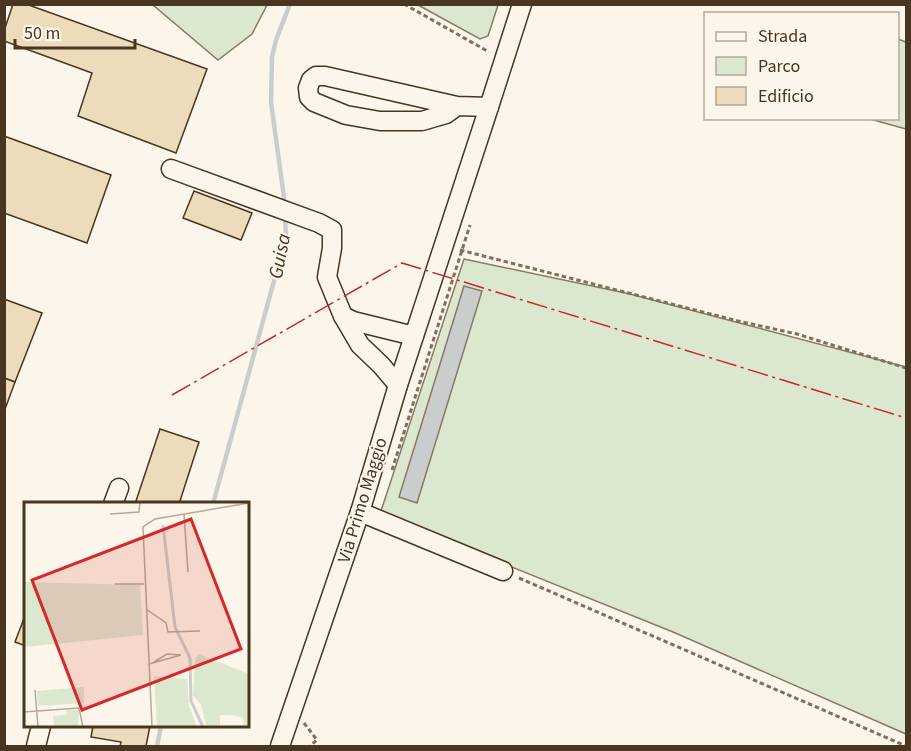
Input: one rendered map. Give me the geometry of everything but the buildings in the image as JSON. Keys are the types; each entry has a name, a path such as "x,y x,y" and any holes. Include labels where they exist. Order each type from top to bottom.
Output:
{"street":[{"name":"Via Primo Maggio","path":"280,747 360,512 398,385 522,4"},
{"path":"457,106 446,114 422,121 380,121 346,115 314,102 309,97 308,88 316,75 457,106 489,107"},
{"path":"171,169 319,223 332,230 332,248 327,277 343,316 360,345 398,385"},
{"path":"343,316 353,321 414,336"},
{"path":"360,512 503,571"},
{"path":"36,747 41,727"}],"path":[{"path":"404,4 504,60"},
{"path":"391,474 472,217"},
{"path":"442,250 462,250 797,334 906,368"},
{"path":"503,571 906,746"},
{"path":"304,723 317,740 310,747"}],"green space":[{"path":"153,5 267,5 252,34 218,60"},
{"path":"418,5 498,5 488,36 480,39"},
{"path":"899,39 906,42 906,129 874,120 899,120"},
{"path":"464,259 630,294 906,367 906,734 673,632 380,514"}],"shaded area":[{"path":"464,286 482,291 417,503 399,497"}],"waterway":[{"name":"Guisa","path":"285,205 271,102 272,57 290,4"},
{"name":"Guisa","path":"214,502 286,237 285,216"},
{"name":"Guisa","path":"157,746 161,727"}],"power":[{"path":"172,395 402,263 906,418"}]}
